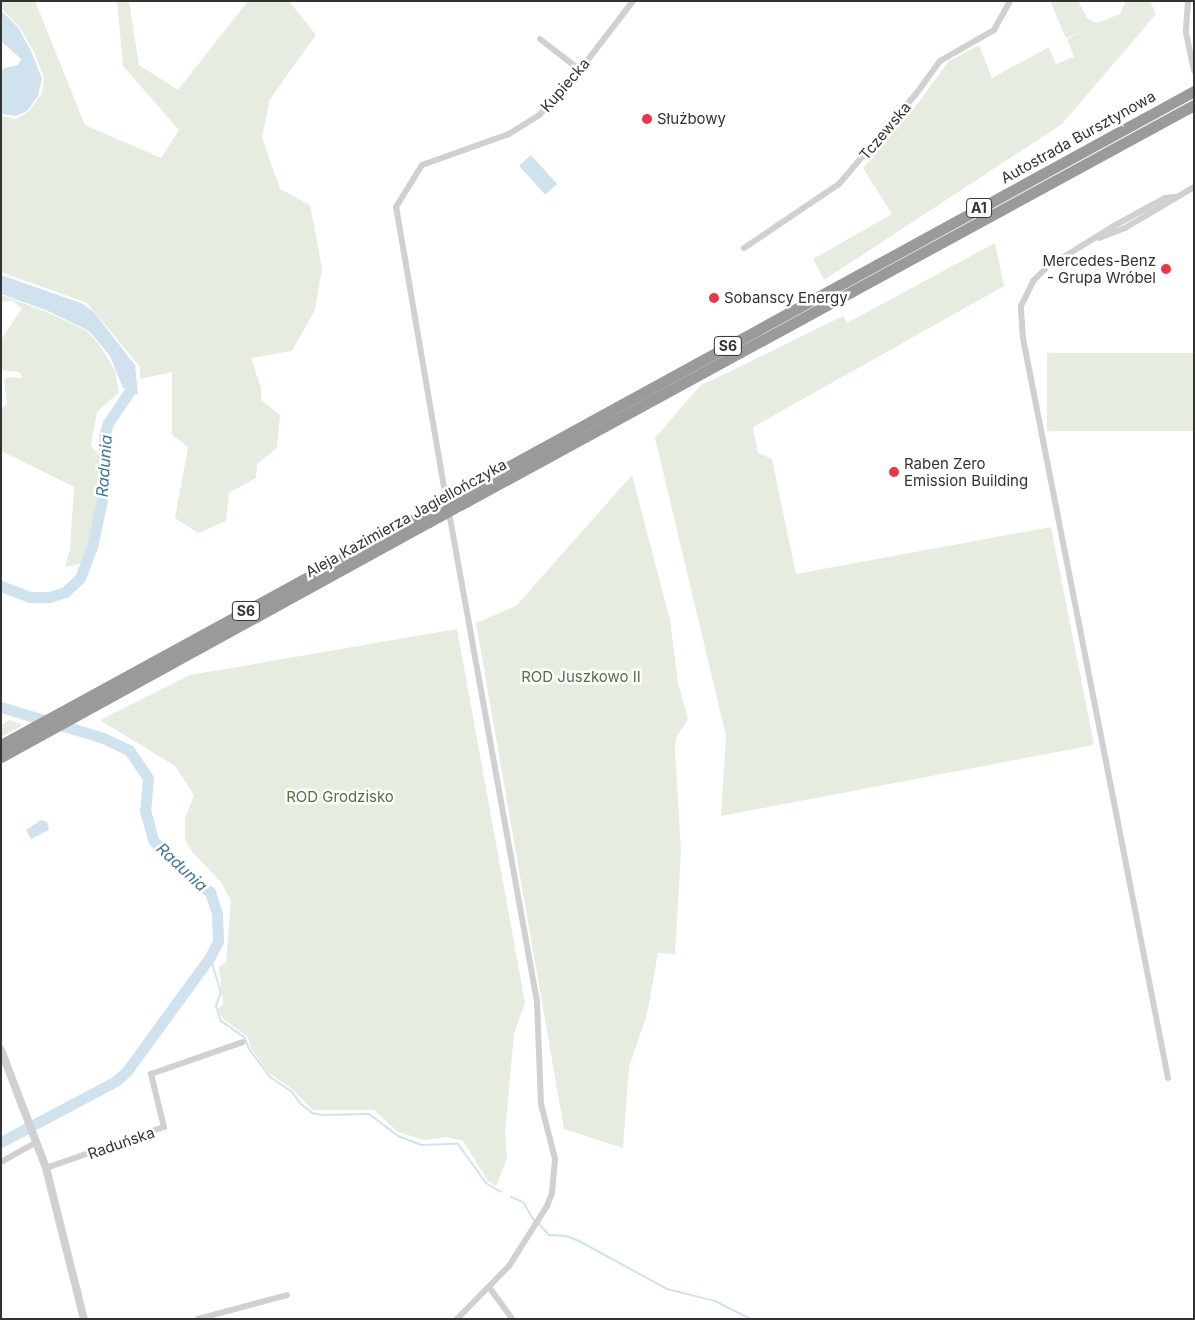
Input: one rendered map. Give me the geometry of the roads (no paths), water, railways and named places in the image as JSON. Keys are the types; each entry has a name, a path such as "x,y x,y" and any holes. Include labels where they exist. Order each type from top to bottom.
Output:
{"highway":[{"name":"Autostrada Bursztynowa","path":"822,301 1194,91"},
{"name":"Autostrada Bursztynowa","path":"822,301 1194,105"},
{"name":"Aleja Kazimierza Jagiellończyka","path":"1,757 65,711 428,517 822,301"},
{"name":"Aleja Kazimierza Jagiellończyka","path":"1,745 78,716 428,517"}],"street":[{"name":"Kupiecka","path":"445,494 396,207 422,165 521,127 548,108 633,1"},
{"name":"Tczewska","path":"744,248 839,184 916,94 932,69 948,54 983,38 994,30 1010,1"},
{"path":"1188,1 1186,33 1194,71"},
{"path":"540,39 580,70"},
{"path":"1168,1078 1021,320 1024,296 1032,281 1054,263 1099,238 1125,228 1174,197 1194,187"},
{"path":"450,518 536,1001 541,1104 555,1152 550,1200 508,1266 457,1319"},
{"name":"Raduńska","path":"46,1168 164,1128 151,1074 242,1042"},
{"path":"1,1050 46,1168 84,1319"},
{"path":"1,1162 36,1139"},
{"path":"488,1287 512,1319"},
{"path":"198,1319 287,1295"}],"water":[{"path":"1,10 19,29 31,51 42,79 38,96 27,111 16,116 1,114 1,69 18,65 21,59 1,41"},
{"path":"531,155 557,184 545,195 519,166"},
{"path":"1,275 81,303 93,311 135,365 138,395 123,388 110,356 89,331 48,311 1,294"},
{"path":"41,820 47,822 49,830 31,839 26,830"}],"waterway":[{"name":"Radunia","path":"1,586 30,597 49,597 65,592 80,578 92,547 103,495 104,436 108,423 130,390 129,378"},
{"name":"Radunia","path":"1,707 103,738 129,750 148,778 145,810 153,840 173,862 210,892 217,914 218,941 210,957 127,1071 116,1081 1,1142"},
{"path":"210,957 221,992 216,1006 221,1021 245,1038 249,1049 270,1077 291,1091 301,1104 312,1113 322,1115 369,1114 398,1136 421,1145 458,1144 486,1183 501,1192"},
{"path":"511,1197 523,1202 534,1220"},
{"path":"539,1224 549,1235 566,1236 579,1241 667,1289 715,1301 750,1319"}],"place":[{"name":"Służbowy","path":"647,119"},
{"name":"Mercedes-Benz - Grupa Wróbel","path":"1166,269"},
{"name":"Sobanscy Energy","path":"714,298"},
{"name":"Raben Zero Emission Building","path":"894,472"}],"park label":[{"name":"ROD Juszkowo II","path":"581,677"},
{"name":"ROD Grodzisko","path":"340,797"}]}
